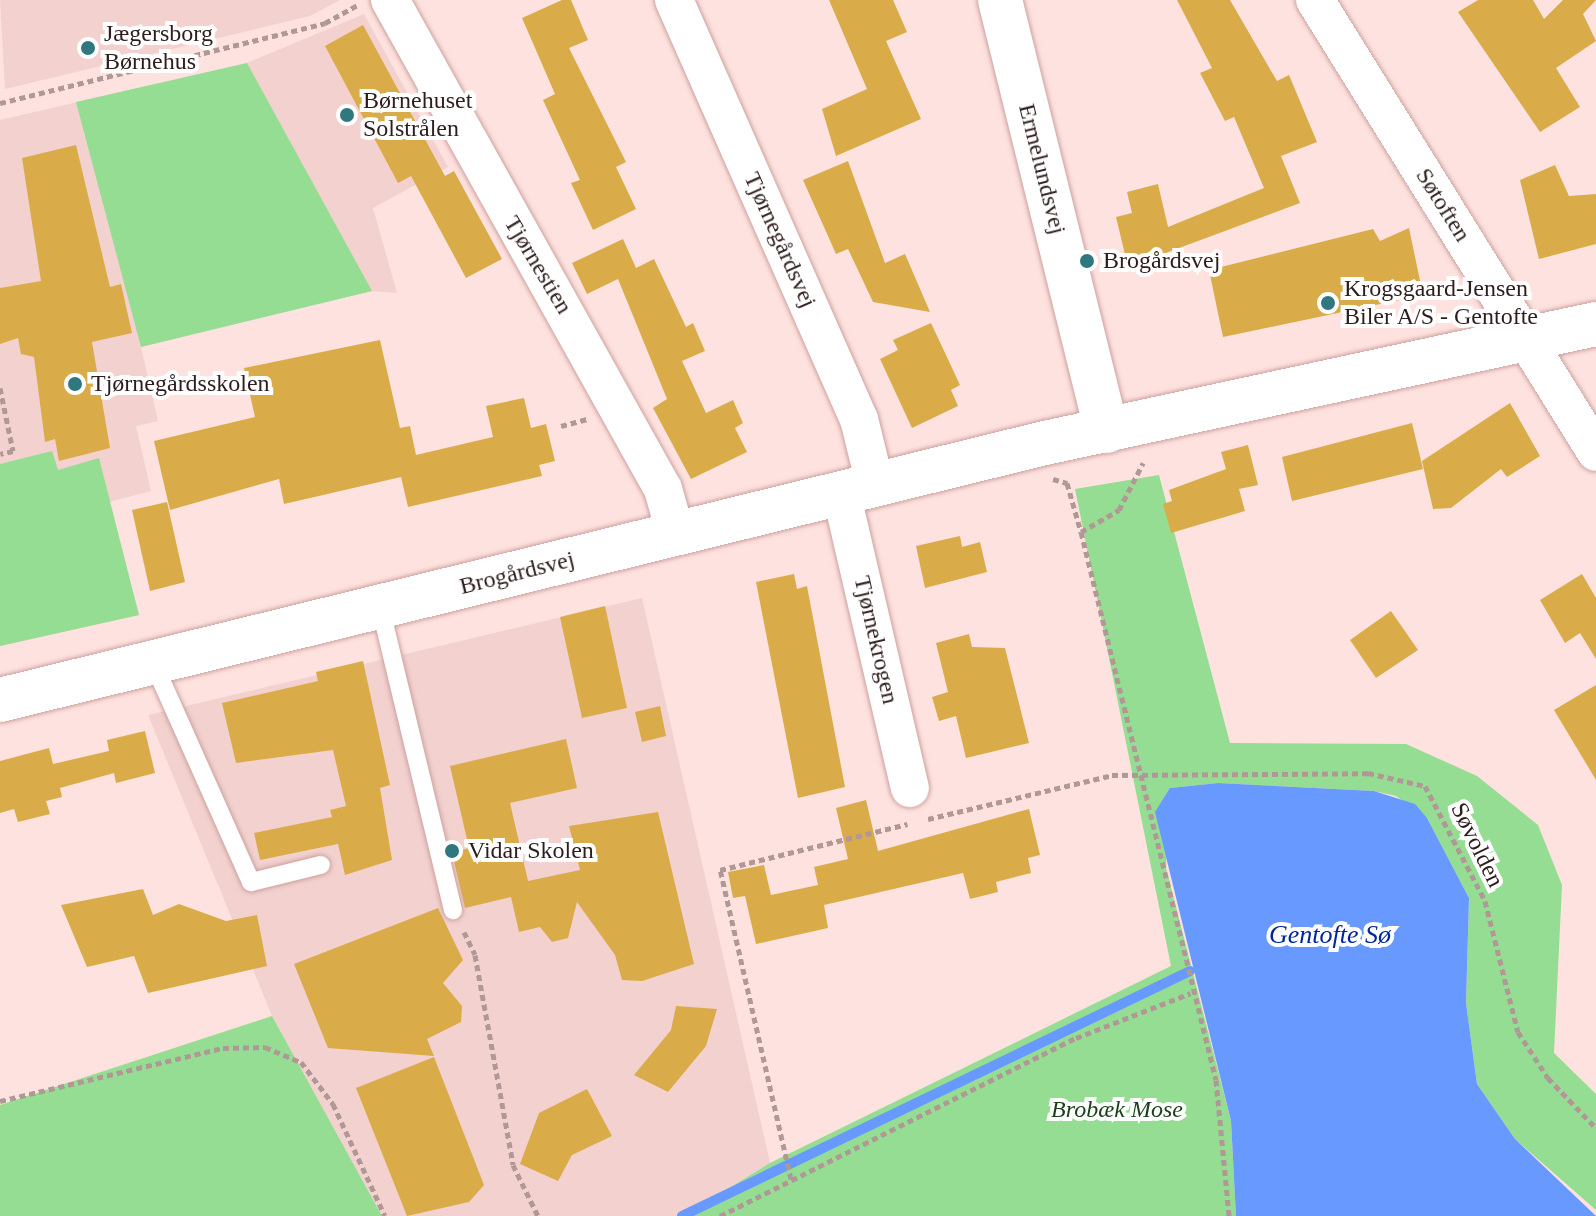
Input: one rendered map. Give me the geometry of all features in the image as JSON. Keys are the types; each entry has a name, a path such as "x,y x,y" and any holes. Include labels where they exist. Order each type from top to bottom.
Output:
{"street":[{"name":"Tjørnestien","path":"390,0 553,297 663,489 676,535"},
{"name":"Tjørnegårdsvej","path":"674,0 859,419 858,488"},
{"name":"Ermelundsvej","path":"1000,0 1107,431"},
{"name":"Søtoften","path":"1315,0 1596,452"},
{"name":"Brogårdsvej","path":"0,700 1045,443 1158,422 1596,324"},
{"name":"Tjørnekrogen","path":"858,488 910,788"}],"lane":[{"path":"380,606 453,910"},
{"path":"153,662 251,882 321,865"}],"path":[{"path":"0,103 325,23 367,0"},
{"path":"0,388 13,451 0,454"},
{"path":"1081,532 1119,510 1139,464 1166,458 1158,422"},
{"path":"1045,443 1055,485 1067,483 1142,773 1180,955 1228,1148 1229,1216"},
{"name":"Søvolden","path":"790,1177 783,1158 720,870 1059,786 1142,773 1368,773 1425,786 1485,901 1518,1032 1548,1078 1596,1128"},
{"path":"453,910 475,955 513,1165 538,1216"},
{"path":"720,1216 790,1177 1076,1038 1191,993"},
{"path":"0,1101 223,1048 265,1047 301,1062 333,1104 385,1216"}],"shaded area":[{"name":"Jægersborg Børnehus","path":"0,0 340,0 310,16 5,89"},
{"name":"Tjørnegårdsskolen","path":"364,14 448,167 373,208 397,293 372,291 141,347 158,421 136,426 151,491 109,502 139,615 0,646 0,120 247,63"},
{"name":"Vidar Skolen","path":"642,598 770,1163 683,1216 382,1216 272,1016 148,715"}],"green space":[{"path":"247,63 372,291 141,347 76,102"},
{"path":"52,451 58,470 99,458 139,615 0,646 0,464"},
{"name":"Brobæk Mose","path":"1159,475 1230,743 1406,744 1477,776 1538,825 1562,885 1554,1053 1596,1094 1596,1210 1515,1139 1477,1084 1466,1003 1469,898 1427,818 1396,796 1374,791 1218,783 1170,788 1166,868 1231,1121 1236,1216 683,1216 770,1163 1171,966 1075,489"},
{"path":"272,1016 382,1216 0,1216 0,1105"}],"water":[{"name":"Gentofte Sø","path":"1218,783 1374,791 1415,804 1427,818 1469,898 1466,1003 1477,1084 1515,1139 1596,1216 1236,1216 1231,1121 1155,812 1170,788"}],"building":[{"path":"562,0 571,0 588,40 569,48 626,162 616,167 636,209 593,230 571,183 580,180 543,100 555,94 522,18"},
{"path":"829,0 893,0 907,32 886,41 921,119 836,156 822,109 867,89"},
{"path":"1177,0 1230,0 1277,81 1289,75 1317,142 1281,156 1300,203 1128,267 1116,217 1132,213 1127,192 1158,184 1168,227 1264,188 1234,117 1225,121 1200,73 1212,68"},
{"path":"1478,0 1533,0 1544,19 1563,0 1596,0 1583,14 1596,41 1556,68 1580,107 1540,132 1458,12"},
{"path":"363,25 445,176 454,171 502,259 466,278 411,176 398,183 325,46"},
{"path":"76,145 110,287 121,284 132,333 92,342 110,448 59,461 55,439 45,442 34,357 21,354 18,338 0,344 0,288 41,281 22,158"},
{"path":"848,161 885,263 905,254 930,312 873,302 848,249 836,254 803,180"},
{"path":"1555,165 1569,196 1596,194 1596,244 1539,259 1520,180"},
{"path":"1409,228 1423,295 1223,337 1209,270 1373,229 1380,241"},
{"path":"623,239 636,268 654,259 686,327 693,323 705,351 682,361 706,413 733,400 743,423 735,428 747,452 691,479 653,408 667,399 618,279 587,294 572,263"},
{"path":"931,323 960,385 951,390 958,406 912,428 880,359 898,350 893,340"},
{"path":"380,340 400,428 410,426 416,455 493,437 486,406 524,398 531,428 546,424 555,461 539,465 542,476 408,507 401,477 284,504 279,479 170,510 154,441 255,417 244,368"},
{"path":"1510,403 1540,456 1507,477 1501,469 1451,508 1433,509 1422,461"},
{"path":"1412,423 1423,469 1292,501 1282,457"},
{"path":"1248,445 1258,485 1239,489 1245,511 1171,533 1163,504 1172,501 1169,490 1226,469 1221,452"},
{"path":"167,502 185,582 150,591 132,510"},
{"path":"960,536 962,547 980,542 987,572 925,588 916,546"},
{"path":"794,574 797,589 807,586 845,787 798,798 756,582"},
{"path":"1582,574 1596,598 1596,659 1580,633 1565,643 1540,600"},
{"path":"605,606 627,708 582,718 560,617"},
{"path":"1391,611 1418,650 1376,678 1350,640"},
{"path":"969,634 972,647 1005,648 1029,743 966,758 956,716 939,721 932,697 948,692 936,643"},
{"path":"363,661 390,785 380,788 392,860 345,875 338,844 260,860 254,833 332,817 330,810 346,806 333,750 236,763 222,703 318,681 316,672"},
{"path":"1596,685 1596,780 1554,710"},
{"path":"660,706 666,736 642,742 635,712"},
{"path":"145,731 155,773 116,783 114,773 60,788 62,797 46,801 50,814 18,822 14,809 0,813 0,761 49,748 53,764 109,751 107,740"},
{"path":"566,739 577,788 510,803 528,881 580,870 569,826 658,812 694,964 642,981 622,980 615,955 577,902 568,938 552,942 540,927 519,932 511,897 465,908 452,853 469,848 450,766"},
{"path":"866,800 878,851 1029,809 1040,855 1028,858 1031,873 996,882 998,892 970,899 963,873 824,905 828,928 756,944 745,896 733,898 728,872 764,865 771,895 818,885 814,867 848,859 836,808"},
{"path":"143,889 153,915 179,904 226,921 257,915 267,966 148,993 134,956 87,967 61,905"},
{"path":"438,908 463,960 443,983 462,1006 461,1022 427,1039 434,1056 328,1048 294,964"},
{"path":"676,1006 717,1009 706,1046 668,1092 634,1075 671,1030"},
{"path":"434,1057 484,1185 469,1202 407,1216 356,1088"},
{"path":"587,1089 612,1136 572,1155 558,1181 520,1164 539,1113"}],"waterway":[{"path":"682,1216 1190,971"}],"place":[{"name":"Jægersborg Børnehus","path":"88,48"},
{"name":"Børnehuset Solstrålen","path":"347,115"},
{"name":"Brogårdsvej","path":"1087,261"},
{"name":"Krogsgaard-Jensen Biler A/S - Gentofte","path":"1328,303"},
{"name":"Tjørnegårdsskolen","path":"75,384"},
{"name":"Vidar Skolen","path":"452,851"}]}
